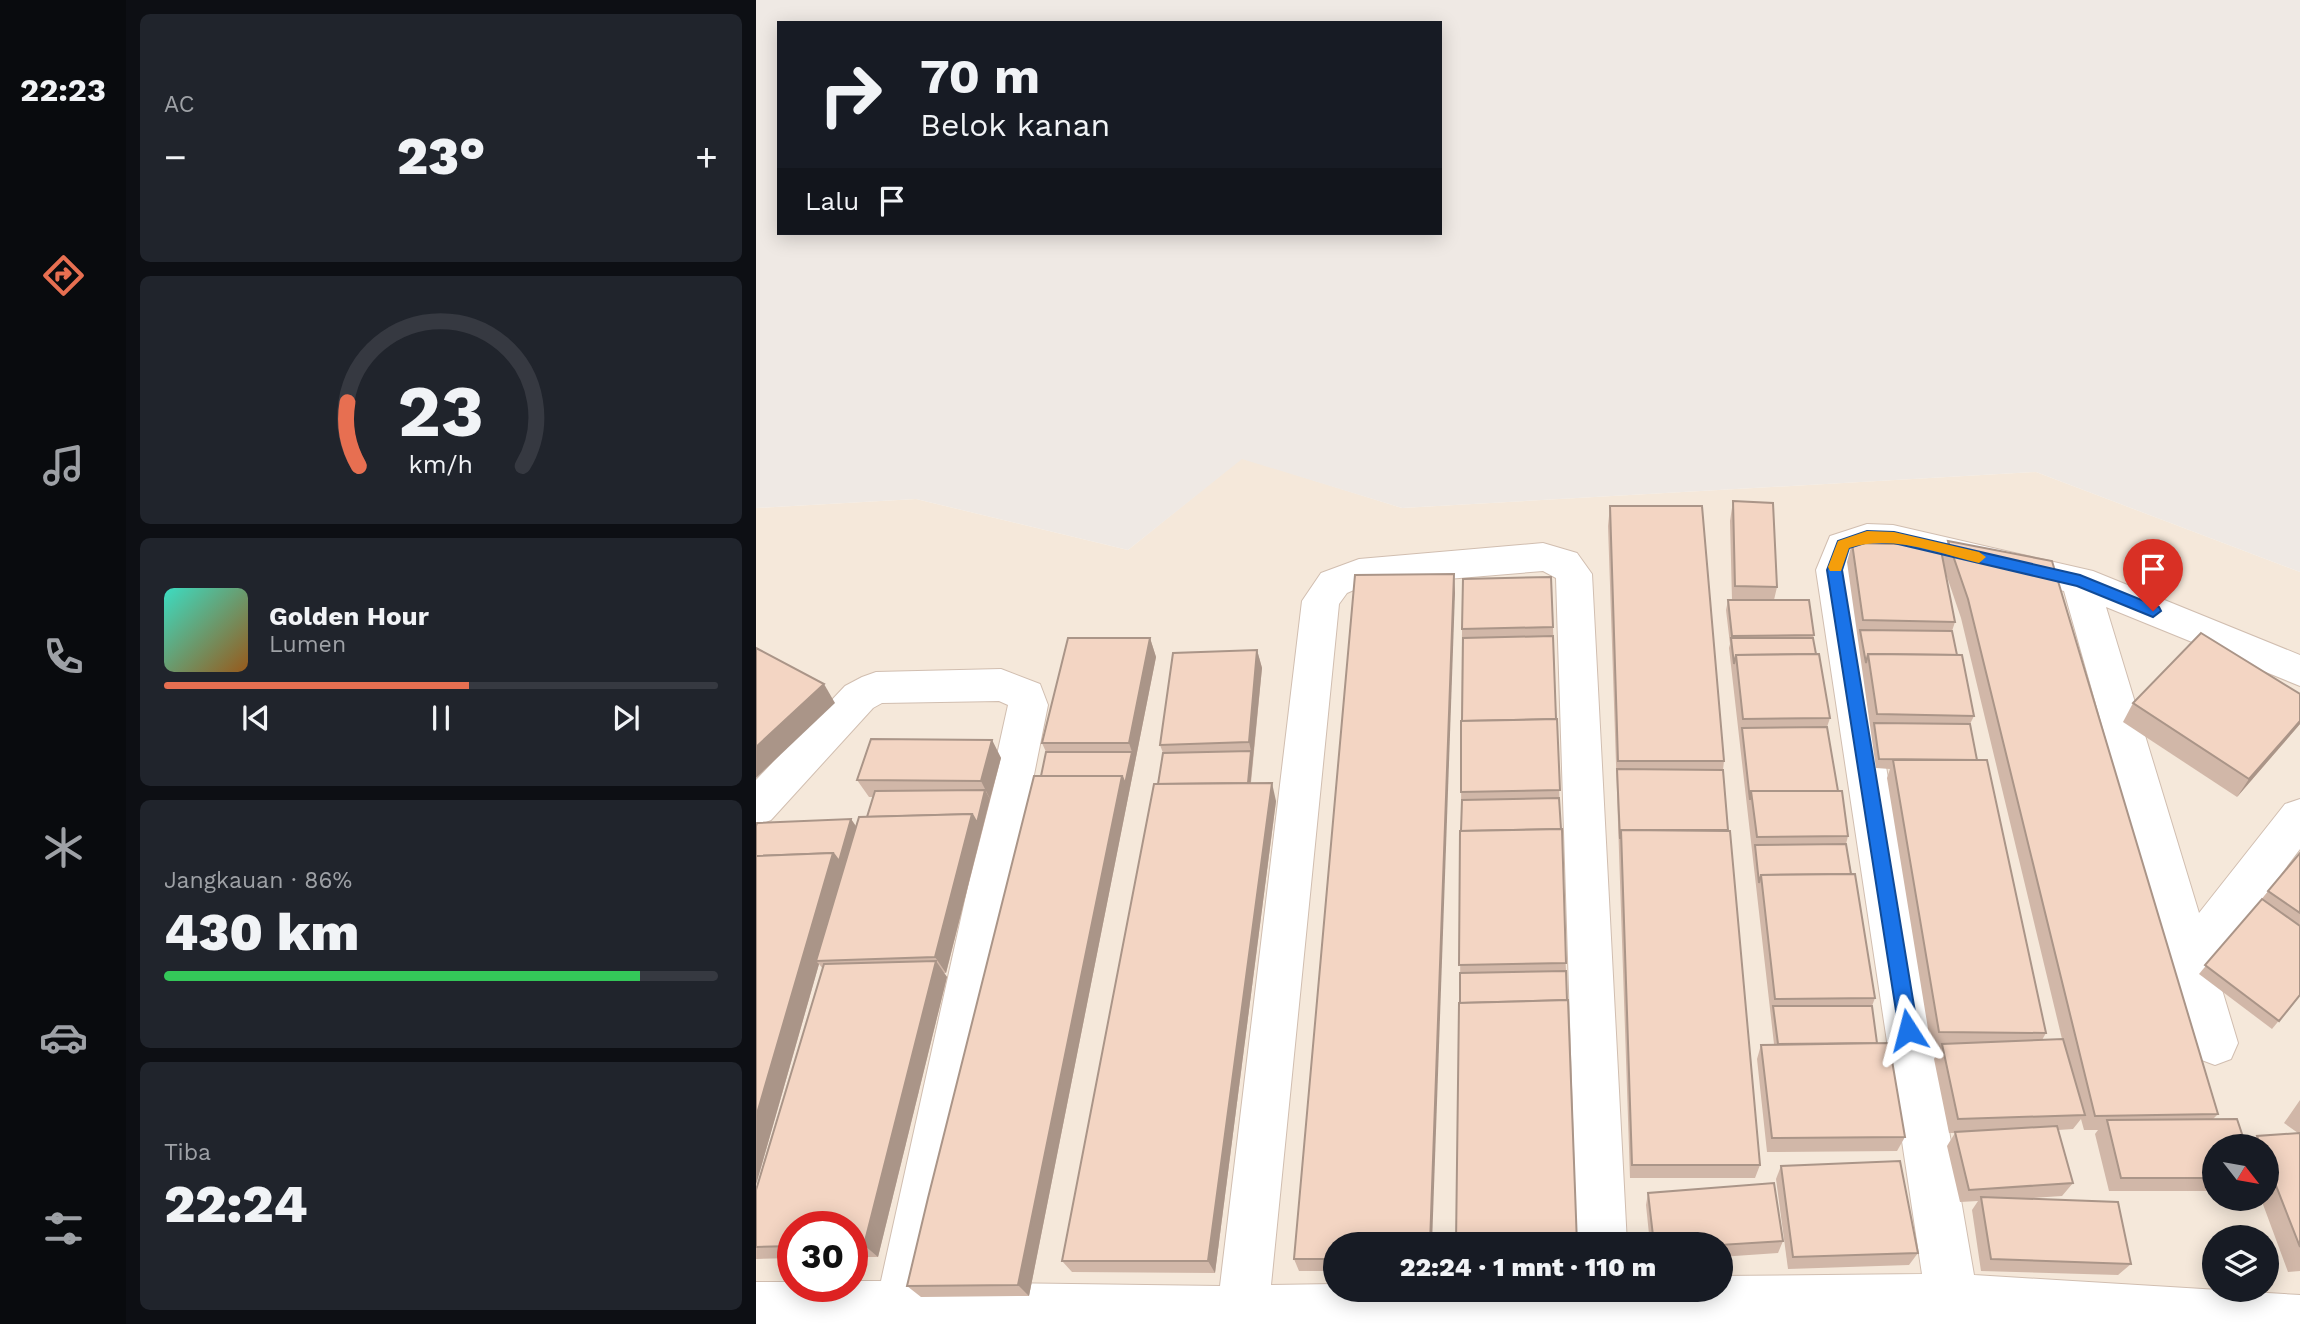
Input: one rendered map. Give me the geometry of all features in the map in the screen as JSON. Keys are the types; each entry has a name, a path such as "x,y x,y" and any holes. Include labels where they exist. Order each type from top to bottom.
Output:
{"street":[{"path":"1952,1300 1834,570 1843,545 1867,537 1894,538 2080,581 2300,671"},
{"path":"1241,1318 1321,601 1334,583 1359,573 1543,557 1564,563 1574,574 1601,1232"},
{"path":"2080,581 2215,1043"},
{"path":"756,808 859,697 868,691 876,688 1002,685 1026,695 1028,705 901,1307"},
{"path":"2189,960 2300,817"},
{"path":"1733,1297 1952,1300 2300,1321"},
{"path":"756,1308 901,1307 1241,1318 1505,1302"}],"shaded area":[{"path":"756,0 2300,0 2300,572 2036,472 1402,508 1242,459 1128,550 916,499 756,508"},
{"path":"1242,458 1402,508 2036,472 2300,572 2300,1324 756,1324 756,508 916,499 1128,550"}],"building":[{"path":"1733,501 1773,503 1777,587 1735,586"},
{"path":"1610,506 1702,506 1724,761 1618,761"},
{"path":"1948,541 2052,561 2218,1114 2095,1116 1968,599"},
{"path":"1852,543 1940,545 1955,622 1863,620"},
{"path":"1454,574 1430,1232 1323,1232 1323,1259 1294,1259 1355,575"},
{"path":"1551,577 1553,627 1462,629 1463,579"},
{"path":"1728,600 1809,600 1814,635 1732,636"},
{"path":"1860,630 1952,631 1957,655 1868,654 1866,663"},
{"path":"2201,633 2300,694 2300,721 2249,779 2133,703"},
{"path":"1553,636 1556,719 1462,721 1463,638"},
{"path":"1068,638 1150,638 1129,743 1042,743"},
{"path":"1731,638 1813,638 1816,654 1736,655 1734,664"},
{"path":"756,648 824,684 756,747"},
{"path":"1257,650 1249,742 1160,745 1173,653"},
{"path":"1819,654 1830,718 1743,719 1736,655"},
{"path":"1868,654 1962,655 1974,716 1877,714"},
{"path":"1557,719 1560,790 1461,792 1461,721"},
{"path":"1874,723 1970,724 1977,760 1879,759"},
{"path":"1827,727 1838,791 1751,791 1750,800 1742,728"},
{"path":"871,739 992,740 981,781 857,780"},
{"path":"1251,751 1248,783 1158,784 1163,753"},
{"path":"1046,752 1132,752 1125,784 1122,776 1041,776"},
{"path":"1893,760 1987,760 2046,1033 1939,1032"},
{"path":"1617,769 1723,770 1728,830 1621,830 1620,839"},
{"path":"1034,776 1122,776 1018,1285 907,1286 928,1198"},
{"path":"1272,783 1208,1261 1062,1261 1154,784"},
{"path":"985,790 977,823 972,814 867,817 875,791"},
{"path":"1751,791 1842,791 1848,836 1757,837"},
{"path":"1559,798 1561,829 1461,831 1462,800"},
{"path":"972,814 935,957 816,961 859,817"},
{"path":"851,819 839,861 833,853 756,856 757,823"},
{"path":"1562,829 1566,963 1459,965 1460,831"},
{"path":"1621,830 1730,831 1760,1165 1632,1165"},
{"path":"1846,844 1851,874 1761,875 1759,883 1755,845"},
{"path":"833,853 756,1117 756,856"},
{"path":"2300,853 2300,913 2268,891"},
{"path":"1855,874 1875,998 1775,999 1761,875"},
{"path":"2262,899 2300,926 2300,995 2279,1021 2205,965"},
{"path":"936,961 868,1229 868,1211 777,1211 777,1246 756,1247 756,1190 824,964"},
{"path":"1566,971 1567,1000 1460,1003 1460,973"},
{"path":"1568,1000 1577,1232 1456,1232 1459,1003"},
{"path":"1773,1006 1872,1006 1877,1043 1778,1044"},
{"path":"2063,1039 2085,1115 1958,1119 1942,1044"},
{"path":"1889,1043 1905,1137 1772,1138 1761,1045"},
{"path":"2237,1119 2242,1134 2202,1134 2202,1178 2121,1178 2107,1120"},
{"path":"2057,1126 2073,1183 1969,1190 1955,1132"},
{"path":"2300,1133 2300,1247 2279,1193 2279,1134"},
{"path":"1900,1161 1918,1253 1793,1257 1781,1166"},
{"path":"1774,1183 1783,1241 1733,1244 1733,1232 1653,1232 1648,1193"},
{"path":"1981,1197 2118,1202 2131,1264 1991,1259"}],"slow traffic":[{"path":"1835,567 1843,545 1867,537 1894,538 1979,557"}],"route":[{"path":"1908,1030 1834,570 1843,545 1867,537 1894,538 2080,581 2153,611"}]}
